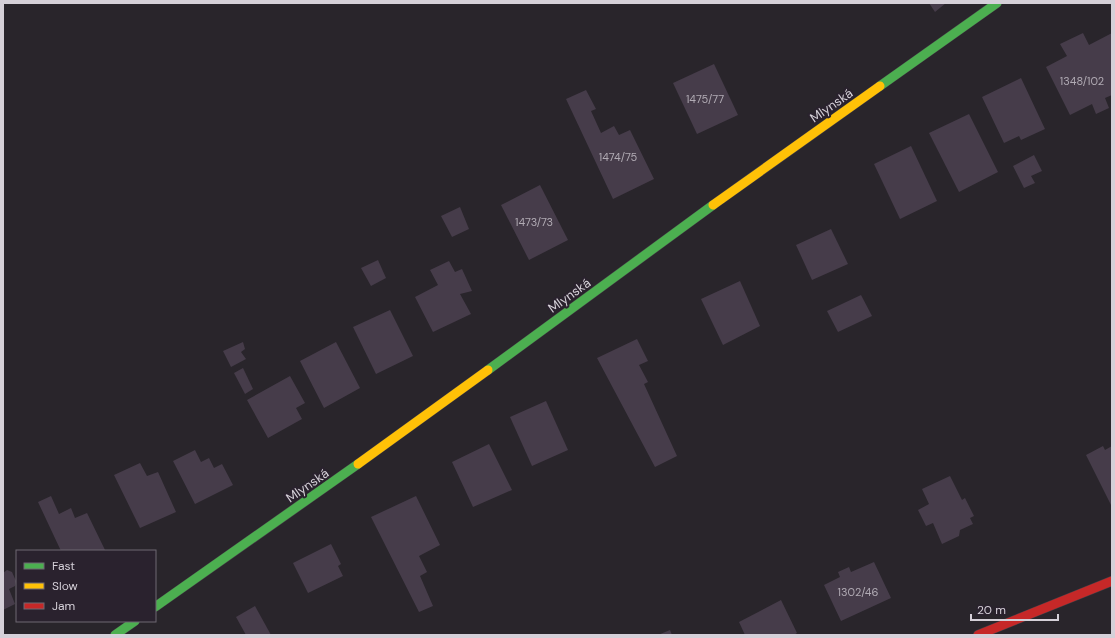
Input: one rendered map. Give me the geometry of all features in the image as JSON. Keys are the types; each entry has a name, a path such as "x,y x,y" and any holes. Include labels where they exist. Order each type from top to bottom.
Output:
{"street":[{"name":"Mlynská","path":"156,606 330,485 734,190 997,3"},
{"path":"978,635 1112,581"},
{"path":"115,635 134,622"}],"building":[{"path":"929,3 946,3 935,12"},
{"path":"1083,33 1089,45 1112,33 1112,95 1105,98 1109,108 1096,114 1092,104 1070,115 1046,67 1067,56 1060,44"},
{"path":"714,64 738,115 697,134 673,83"},
{"path":"1021,78 1045,129 1021,140 1019,136 1004,143 982,97"},
{"path":"586,90 596,109 591,111 601,133 614,126 619,135 630,130 654,179 613,199 566,99"},
{"path":"969,114 998,172 959,192 929,133"},
{"path":"911,146 937,201 900,219 874,164"},
{"path":"1034,155 1042,171 1031,176 1035,183 1024,188 1013,166"},
{"path":"540,185 568,240 529,260 501,205"},
{"path":"460,207 469,229 452,237 441,216"},
{"path":"831,229 848,264 812,280 796,245"},
{"path":"378,260 386,278 371,286 361,268"},
{"path":"449,261 455,272 462,269 472,291 460,294 471,314 433,332 415,297 438,285 430,270"},
{"path":"740,281 760,326 723,345 701,299"},
{"path":"861,295 872,316 838,332 827,311"},
{"path":"390,310 413,356 376,374 353,327"},
{"path":"637,339 648,361 639,365 648,382 644,384 677,456 655,467 597,358"},
{"path":"243,342 245,349 241,352 246,359 231,367 223,351"},
{"path":"336,342 360,388 324,408 300,361"},
{"path":"243,368 253,389 245,394 234,373"},
{"path":"290,376 305,403 296,408 302,419 268,438 247,400"},
{"path":"546,401 568,450 532,466 510,417"},
{"path":"489,444 512,490 473,507 452,462"},
{"path":"1103,446 1105,450 1112,446 1112,507 1086,455"},
{"path":"195,450 201,462 209,458 214,468 222,464 233,485 195,504 173,461"},
{"path":"140,463 147,476 158,472 176,512 140,528 114,475"},
{"path":"950,476 962,500 965,498 974,516 970,518 973,524 960,530 959,536 942,544 933,523 926,526 918,510 929,504 922,489"},
{"path":"51,496 59,514 71,508 75,518 87,513 105,550 61,550 38,502"},
{"path":"416,496 440,545 419,556 427,572 420,576 433,606 419,612 371,517"},
{"path":"331,544 341,564 338,566 343,576 308,593 293,563"},
{"path":"874,562 891,598 841,621 824,585 840,577 838,572 849,567 851,572"},
{"path":"7,570 12,572 16,581 15,586 9,589 15,604 3,610 3,573"},
{"path":"781,600 797,633 794,635 745,635 739,622"},
{"path":"255,606 271,635 246,635 236,617"},
{"path":"670,630 672,635 658,635"}],"traffic: fast":[{"path":"880,86 997,3"},
{"path":"488,370 713,205"},
{"path":"156,606 358,464"},
{"path":"115,635 134,622"}],"traffic: slow":[{"path":"713,205 880,86"},
{"path":"358,464 488,370"}],"traffic: jam":[{"path":"978,635 1112,581"}]}
